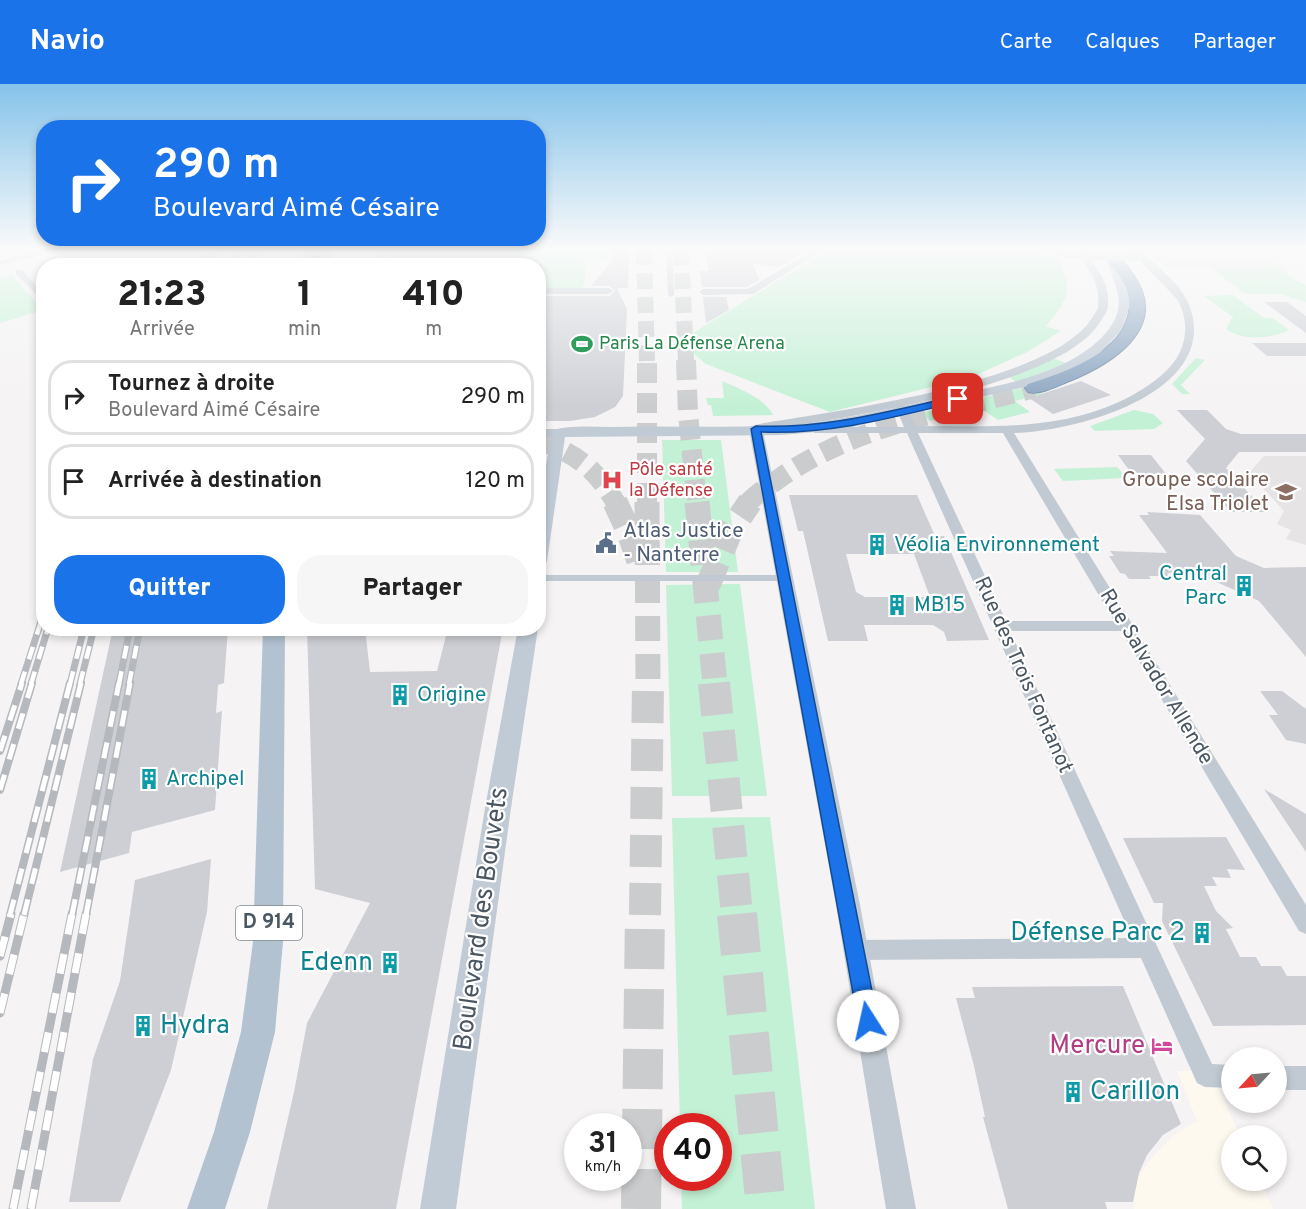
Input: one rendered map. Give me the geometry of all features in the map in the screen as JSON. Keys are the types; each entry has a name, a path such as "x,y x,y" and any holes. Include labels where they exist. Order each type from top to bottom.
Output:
{"highway":[{"path":"1034,388 1069,376 1097,362 1118,346 1131,331 1137,315 1137,302"}],"main road":[{"path":"546,510 558,433 792,430 839,425 901,407 996,390 1044,377 1094,351 1116,329 1125,302"},
{"name":"D 914","path":"207,1209 249,1070 260,1010 268,942 274,636"},
{"name":"Boulevard des Bouvets","path":"438,1209 498,808 527,636"}],"street":[{"path":"901,1209 856,950 756,429 779,423 822,420 901,407 1006,375 1064,350 1084,336 1097,321 1104,302"},
{"path":"792,430 1047,427 1094,415 1147,391 1162,382 1175,369 1190,344 1185,306 1181,302"},
{"path":"996,390 1006,375"},
{"name":"Rue des Trois Fontanot","path":"901,407 1205,1076 1221,1077"},
{"name":"Rue Salvador Allende","path":"1006,429 1306,923"},
{"path":"546,433 558,433"},
{"path":"546,578 784,578"},
{"path":"1000,626 1125,626"},
{"path":"856,950 1145,948"},
{"path":"1287,1078 1306,1078"}],"shaded area":[{"name":"Groupe scolaire Elsa Triolet","path":"1264,456 1306,456 1306,545 1286,539 1291,530 1277,524 1284,511 1249,473"},
{"path":"1210,1070 1221,1094 1221,1113 1230,1113 1235,1125 1221,1125 1221,1191 1265,1191 1273,1209 1134,1209 1135,1181 1154,1155 1174,1135 1197,1121 1177,1071"}],"green space":[{"path":"0,302 36,302 36,312 0,323"},
{"path":"744,302 1064,302 1046,326 1061,331 1027,352 972,377 830,412 706,364 693,353 693,333"},
{"path":"1212,302 1242,302 1264,318 1273,318 1289,330 1265,337 1248,337 1226,329 1231,319 1234,318"},
{"path":"1053,358 1066,363 1017,383 1008,376"},
{"path":"1196,358 1205,360 1181,385 1190,394 1182,394 1172,384"},
{"path":"722,381 758,399 773,415 713,416 711,405 708,405 706,398 724,398"},
{"path":"1030,386 1043,394 1015,401 1030,412 998,420 983,410 930,421 921,413"},
{"path":"1134,410 1153,414 1163,423 1154,429 1095,431 1090,426"},
{"path":"662,440 721,440 738,572 666,572"},
{"path":"1117,467 1127,478 1063,481 1054,469"},
{"path":"740,584 767,796 672,796 666,585"},
{"path":"770,817 815,1209 682,1209 681,1191 732,1191 732,1113 680,1113 672,818"}],"building":[{"name":"Paris La Défense Arena","path":"546,302 623,302 627,309 623,396 615,407 595,417 570,421 546,421"},
{"path":"704,302 727,302 729,310 706,323"},
{"path":"1264,302 1287,302 1306,316 1306,333"},
{"path":"1252,343 1306,343 1306,356 1267,356"},
{"path":"1081,381 1111,395 1053,414 1029,398"},
{"path":"1177,410 1207,410 1226,429 1241,434 1306,434 1306,452 1239,452 1226,468 1266,512 1231,512 1186,461 1205,439"},
{"path":"1118,455 1151,455 1166,474 1132,474"},
{"path":"789,495 917,495 935,536 944,536 989,640 947,641 944,632 933,625 864,625 868,641 828,641 803,531 798,531","holes":["846,554 914,554 930,597 865,597 856,592"]},
{"name":"Central Parc","path":"1147,512 1200,515 1236,556 1264,568 1306,567 1306,657 1259,601 1194,572 1149,576 1151,579 1129,579 1125,574 1120,573 1109,556 1114,556 1110,551 1167,553 1139,515 1149,515"},
{"name":"Archipel","path":"111,636 227,636 224,683 218,685 216,713 222,711 215,810 132,832 129,853 60,872"},
{"name":"Edenn","path":"307,636 366,636 370,672 437,671 446,636 502,636 396,1209 267,1209 307,1023 370,903 315,889"},
{"path":"1260,691 1282,691 1306,709 1306,744 1286,740 1269,715 1278,715"},
{"path":"1264,789 1306,814 1306,852"},
{"name":"Défense Parc 2","path":"1226,837 1245,870 1227,869 1231,878 1212,877 1217,886 1204,886 1216,911 1233,928 1226,929 1240,957 1256,957 1261,966 1281,966 1287,976 1306,976 1306,1025 1213,1026 1162,921 1163,903 1154,903 1123,838"},
{"name":"Hydra","path":"211,859 207,912 171,1070 120,1202 69,1202 93,1059 120,981 135,880"},
{"name":"Carillon","path":"1123,986 1181,1124 1163,1135 1147,1155 1139,1173 1133,1202 1105,1202 1107,1209 1008,1209 983,1117 985,1117 974,1066 956,998 975,998 972,987"}],"tunnel":[{"path":"645,302 647,361"},
{"path":"683,302 686,361"},
{"path":"686,360 688,414 697,503"},
{"path":"647,361 647,502"},
{"path":"748,503 784,475 843,444 905,421 1034,388"},
{"path":"546,443 564,451 584,464 600,480 616,503"},
{"path":"615,502 639,561"},
{"path":"647,502 648,683"},
{"path":"697,502 715,684"},
{"path":"708,585 731,530 750,502"},
{"path":"645,915 648,683"},
{"path":"714,683 737,915"},
{"path":"641,1209 645,914"},
{"path":"737,914 766,1209"}],"railway":[{"path":"21,684 36,636"},
{"path":"31,684 46,636"},
{"path":"70,684 82,636"},
{"path":"80,684 92,636"},
{"path":"119,684 128,636"},
{"path":"129,684 138,636"},
{"path":"0,751 22,683"},
{"path":"0,790 32,683"},
{"path":"10,915 70,683"},
{"path":"24,915 81,683"},
{"path":"72,915 119,683"},
{"path":"86,915 130,683"},
{"path":"0,956 11,914"},
{"path":"0,1013 24,914"},
{"path":"13,1209 72,914"},
{"path":"31,1209 86,914"}],"place":[{"name":"Paris La Défense Arena","path":"582,344"},
{"name":"Pôle santé la Défense","path":"612,480"},
{"name":"Groupe scolaire Elsa Triolet","path":"1286,492"},
{"name":"Atlas Justice - Nanterre","path":"606,543"},
{"name":"Véolia Environnement","path":"877,545"},
{"name":"Central Parc","path":"1244,586"},
{"name":"MB15","path":"897,605"},
{"name":"Origine","path":"400,695"},
{"name":"Archipel","path":"149,779"},
{"name":"Défense Parc 2","path":"1202,933"},
{"name":"Edenn","path":"390,963"},
{"name":"Hydra","path":"143,1026"},
{"name":"Mercure","path":"1162,1046"},
{"name":"Carillon","path":"1073,1092"}],"route":[{"path":"868,1021 848,905 756,429 792,430 839,425 958,399"}]}
